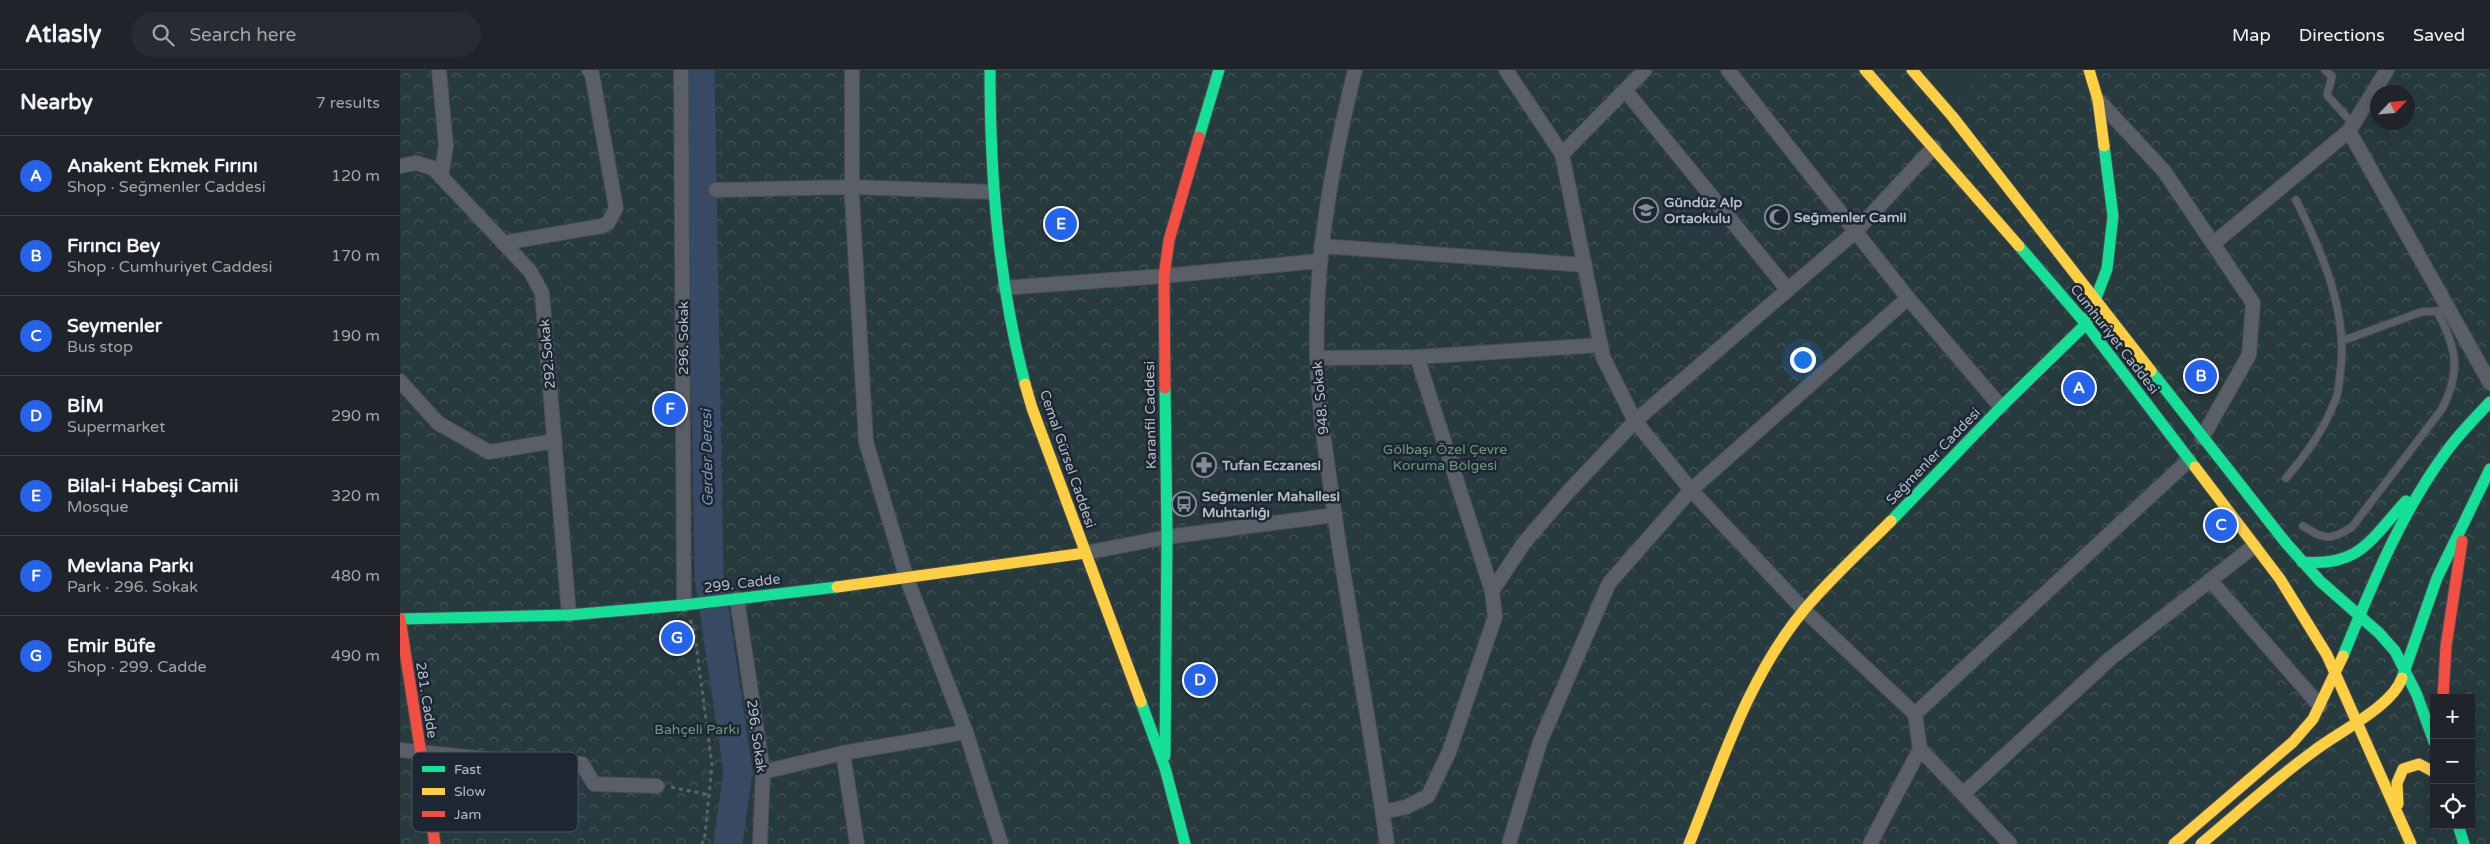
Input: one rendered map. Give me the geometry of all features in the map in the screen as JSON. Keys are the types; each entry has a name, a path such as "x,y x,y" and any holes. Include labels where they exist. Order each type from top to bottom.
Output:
{"street":[{"path":"439,70 446,146 441,177"},
{"path":"504,243 602,226 613,216 616,208 592,74 589,70"},
{"name":"296. Sokak","path":"681,70 684,605"},
{"path":"852,70 852,187 866,442 907,579 966,732 1002,844"},
{"name":"Cemal Gürsel Caddesi","path":"990,70 990,133 993,192 1004,288 1013,338 1032,408 1165,768 1184,844"},
{"name":"Karanfil Caddesi","path":"1165,768 1167,537 1164,276 1168,240 1219,70"},
{"name":"948. Sokak","path":"1355,70 1332,177 1321,246 1317,358 1321,424 1354,647 1387,844"},
{"path":"1506,70 1562,154 1603,357 1635,420 1691,490 1804,610 1916,714 1920,749 1870,844"},
{"path":"1562,154 1644,70"},
{"path":"1728,70 1908,298 2001,407"},
{"name":"Cumhuriyet Caddesi","path":"1865,70 2086,324 2280,579 2320,643 2336,673 2398,814"},
{"name":"Cumhuriyet Caddesi","path":"1912,70 1952,116 2202,438 2302,562 2320,582 2360,616 2395,651 2406,670 2433,739"},
{"name":"Seğmenler Caddesi","path":"1689,844 1761,674 1788,630 1804,610 2001,407 2086,324 2107,269 2113,216 2098,100 2088,70"},
{"path":"2214,243 2351,128 2387,70"},
{"path":"1625,90 1788,290"},
{"path":"2098,100 2164,171 2253,303 2249,355 2202,438"},
{"path":"2351,128 2443,311 2490,383"},
{"path":"1492,591 1524,543 1568,492 1635,420 1855,232 1934,148"},
{"name":"292.Sokak","path":"400,166 416,163 433,168 530,271 542,293 569,615"},
{"path":"716,190 852,187 993,192"},
{"path":"1321,246 1584,264"},
{"path":"1004,288 1164,276 1320,261"},
{"path":"1509,844 1540,742 1609,583 1691,490 1908,298"},
{"path":"1317,358 1417,357 1601,345"},
{"path":"1382,812 1406,807 1428,796 1449,752 1495,617 1492,591 1417,357"},
{"path":"400,381 438,423 488,452 555,440"},
{"path":"2174,844 2294,742 2313,719 2336,673 2360,616 2411,507 2449,448 2490,402"},
{"path":"1916,714 2190,460"},
{"path":"2201,844 2313,751 2358,722 2393,694 2406,670 2437,578 2490,469"},
{"path":"2302,562 2323,564 2358,554 2432,472"},
{"path":"2443,694 2453,598 2468,512"},
{"path":"1085,553 1167,537 1335,515"},
{"path":"1963,794 2111,658 2254,546"},
{"name":"299. Cadde","path":"400,619 569,615 684,605 907,579 1085,553"},
{"path":"2210,580 2320,706"},
{"name":"296. Sokak","path":"735,599 763,772 760,844"},
{"name":"281. Cadde","path":"400,619 420,751"},
{"path":"763,772 843,753 966,732"},
{"path":"1920,749 2010,844"},
{"path":"400,750 429,752"},
{"path":"843,753 857,844"},
{"path":"578,764 582,764 594,784 657,786"},
{"path":"2411,844 2398,814 2397,784 2400,773 2414,764 2423,765 2430,769"},
{"path":"2459,829 2464,844"}],"lane":[{"path":"2325,70 2332,76 2327,95 2351,128"},
{"path":"2286,478 2314,445 2337,396 2343,357 2331,280 2315,238 2296,200"},
{"path":"2303,526 2319,536 2335,538 2352,527 2442,409 2451,389 2455,356 2443,311 2421,312 2342,341"}],"path":[{"path":"694,629 712,765 702,844"},
{"path":"657,786 676,787 709,795"}],"green space":[{"name":"Gölbaşı Özel Çevre Koruma Bölgesi","path":"400,70 2490,70 2490,844 400,844"},
{"path":"1925,70 1979,70 1984,75 1954,103"}],"waterway":[{"name":"Gerder Deresi","path":"700,70 709,576 738,771 728,844"}],"traffic: fast":[{"path":"990,70 990,110 997,228 1008,306 1025,384"},
{"path":"1199,137 1219,70"},
{"path":"1891,521 2001,407 2086,324 2107,269 2113,216 2104,146"},
{"path":"2019,246 2086,324 2195,467"},
{"path":"2151,371 2286,543 2320,581 2379,633 2395,651 2417,695 2433,739"},
{"path":"1165,388 1167,537 1165,756"},
{"path":"2343,656 2377,575 2402,522 2449,448 2490,402"},
{"path":"2402,678 2437,578 2490,469"},
{"path":"2302,562 2338,560 2351,555 2373,539 2406,501"},
{"path":"400,619 569,615 684,605 837,587"},
{"path":"1141,702 1165,768 1185,844"},
{"path":"2459,829 2464,844"}],"traffic: slow":[{"path":"1865,70 2019,246"},
{"path":"1912,70 1952,116 2151,371"},
{"path":"2089,70 2098,100 2104,146"},
{"path":"1025,384 1032,408 1141,702"},
{"path":"2195,467 2280,579 2327,655 2411,844"},
{"path":"1689,844 1751,693 1784,636 1814,598 1891,521"},
{"path":"837,587 1085,553"},
{"path":"2174,844 2293,742 2313,719 2343,656"},
{"path":"2201,844 2299,762 2376,709 2396,689 2402,678"},
{"path":"2398,804 2397,783 2403,769 2419,764 2430,770"}],"traffic: jam":[{"path":"1165,388 1164,276 1169,240 1199,137"},
{"path":"2443,694 2446,646 2462,541"},
{"path":"400,619 421,752"},
{"path":"433,832 435,844"}],"place":[{"name":"Gündüz Alp Ortaokulu","path":"1646,210"},
{"name":"Seğmenler Camii","path":"1777,217"},
{"name":"Bilal-i Habeşi Camii","path":"1061,224"},
{"name":"Fırıncı Bey","path":"2201,376"},
{"name":"Anakent Ekmek Fırını","path":"2079,388"},
{"name":"Mevlana Parkı","path":"670,409"},
{"name":"Tufan Eczanesi","path":"1204,465"},
{"name":"Seğmenler Mahallesi Muhtarlığı","path":"1184,504"},
{"name":"Seymenler","path":"2221,525"},
{"name":"Emir Büfe","path":"677,638"},
{"name":"BİM","path":"1200,680"}],"park label":[{"name":"Bahçeli Parkı","path":"697,729"}]}
